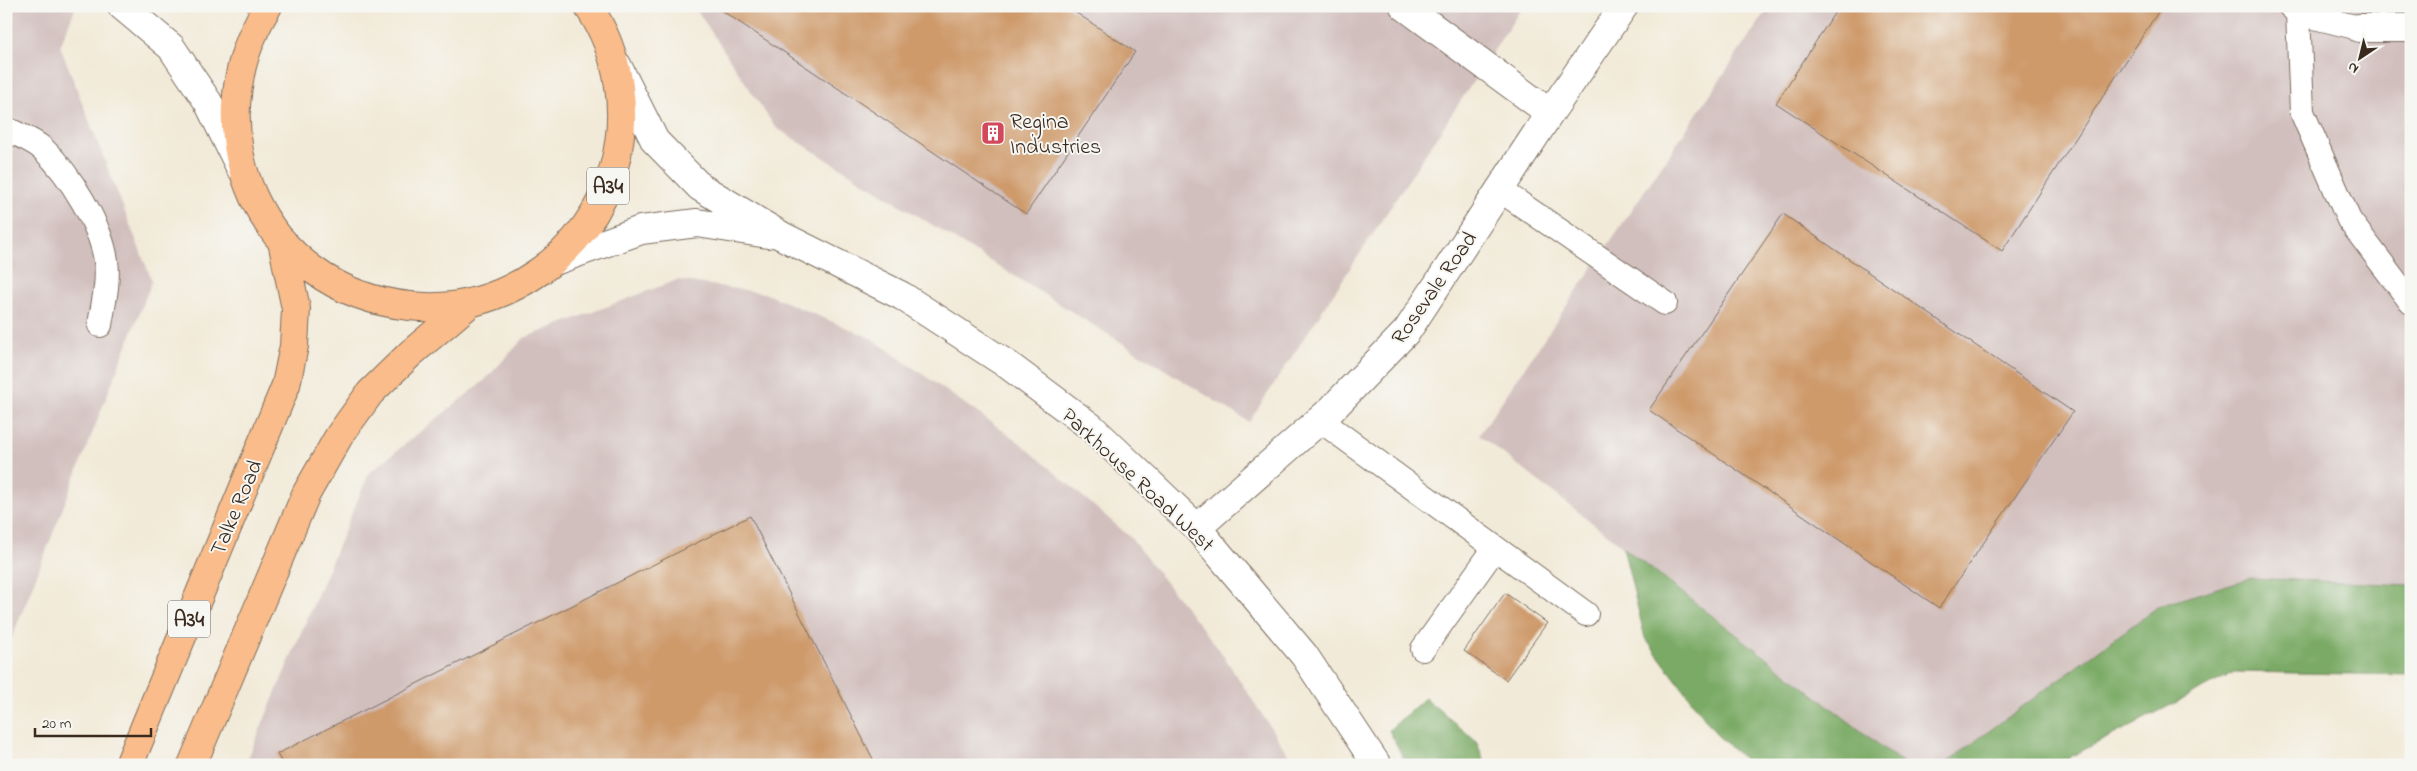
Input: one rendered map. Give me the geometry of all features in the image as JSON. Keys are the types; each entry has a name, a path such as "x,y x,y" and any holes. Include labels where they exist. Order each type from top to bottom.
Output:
{"highway":[{"name":"A34","path":"268,6 256,25 244,53 237,82 234,113 243,172 259,209 282,241 316,272 339,287 364,297 390,304 430,308 470,304 516,288 557,260 579,236 597,210 610,181 619,150 622,118 620,94 612,54 604,33 588,6"},
{"name":"Talke Road","path":"129,765 286,385 294,346 296,309 282,241"},
{"name":"A34","path":"192,765 306,494 339,436 370,393 410,354 470,304"}],"street":[{"path":"122,6 170,47 208,102 243,172"},
{"path":"1404,6 1550,113"},
{"name":"Rosevale Road","path":"1197,528 1320,420 1406,331 1550,113 1624,6"},
{"path":"2359,28 2411,28"},
{"name":"Parkhouse Road West","path":"612,54 656,140 700,187 782,236 902,296 1008,365 1092,427 1197,528 1304,655 1378,765"},
{"name":"Parkhouse Road West","path":"557,260 641,230 698,224 782,236"}],"lane":[{"path":"2359,28 2294,10 2302,112 2349,220 2411,302"},
{"path":"6,129 42,148 66,174 102,242 107,262 100,325"},
{"path":"1500,190 1665,303"},
{"path":"1320,420 1586,614"},
{"path":"1423,649 1495,548"}],"shaded area":[{"path":"6,6 76,6 60,46 152,281 6,653"},
{"path":"694,6 1523,6 1249,422 775,127"},
{"path":"1770,6 2411,6 2411,585 2250,578 2159,606 1943,765 1905,765 1479,435"},
{"path":"677,280 764,293 871,338 1019,442 1129,536 1221,652 1295,765 245,765 369,473 485,380 524,338"}],"green space":[{"path":"1623,547 1905,765 1751,765 1718,736 1645,638"},
{"path":"2250,578 2411,585 2411,675 2235,672 2072,756 2064,765 1943,765 2159,606"},
{"path":"1425,698 1476,741 1486,765 1407,765 1389,730"}],"building":[{"name":"Regina Industries","path":"715,6 1066,6 1135,52 1026,214"},
{"path":"1839,6 2162,6 2002,251 1776,103"},
{"path":"1783,214 2073,412 1939,608 1649,410"},
{"path":"750,516 876,765 283,765 277,754"},
{"path":"1505,593 1547,623 1506,680 1464,651"}],"place":[{"name":"Regina Industries","path":"993,133"}]}
